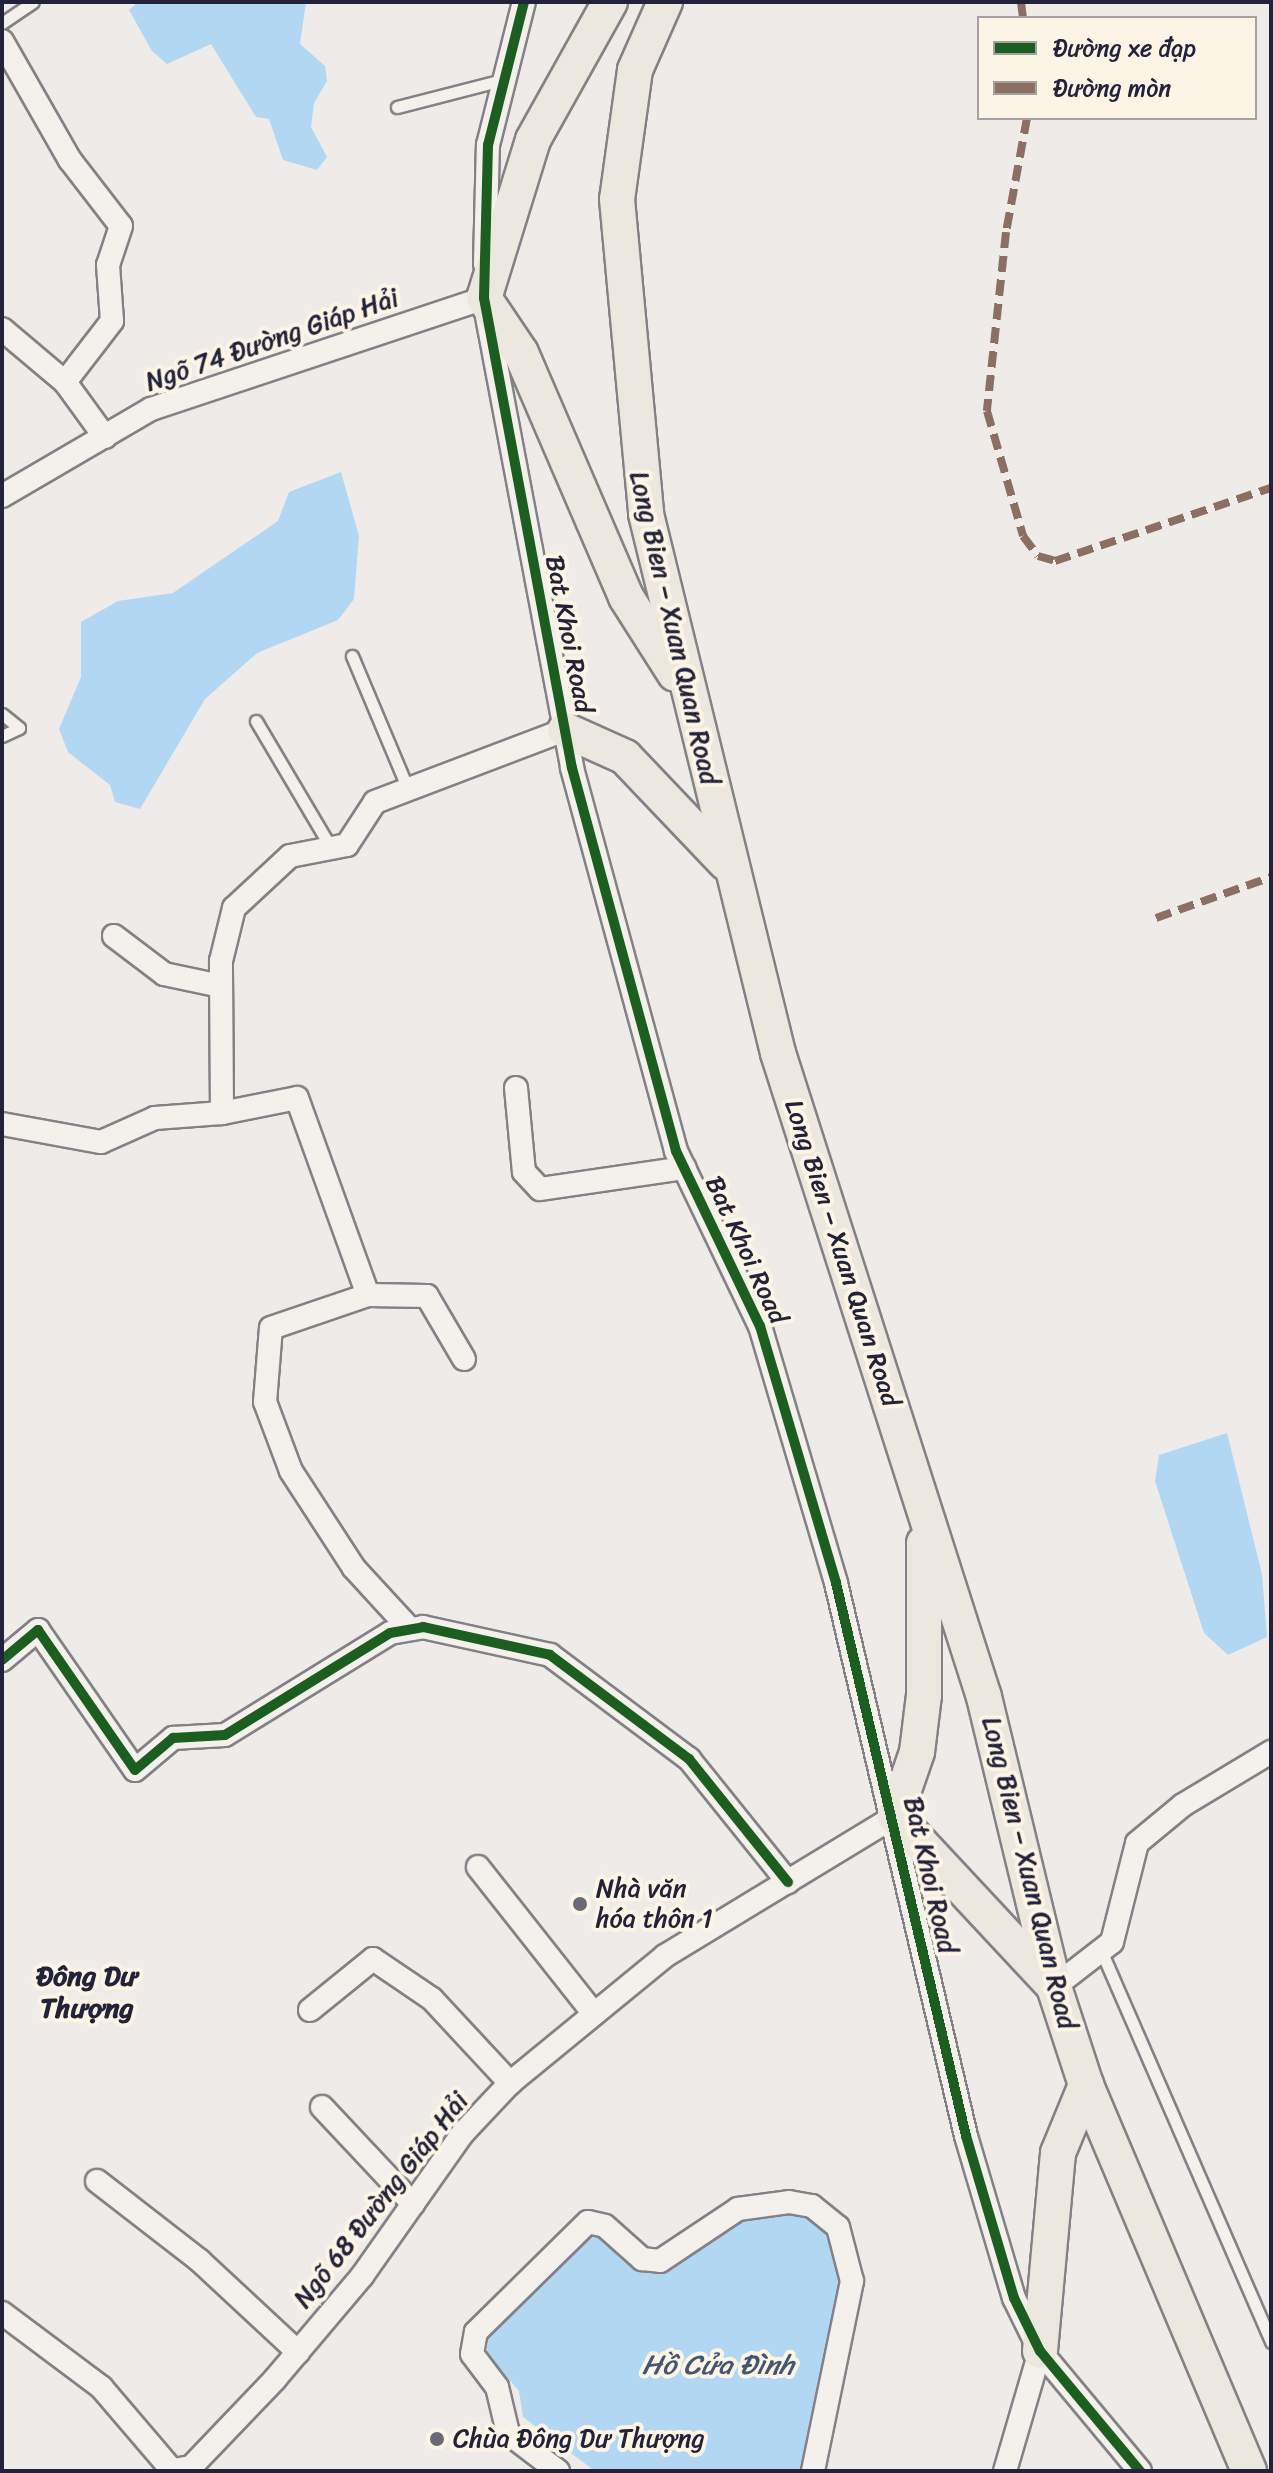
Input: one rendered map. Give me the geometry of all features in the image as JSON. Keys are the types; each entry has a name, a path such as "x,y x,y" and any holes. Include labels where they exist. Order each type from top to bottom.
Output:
{"main road":[{"path":"610,2 533,140 484,298 521,353 626,597 690,698"},
{"name":"Long Bien – Xuan Quan Road","path":"665,2 635,70 617,199 635,452 729,866 786,1081 923,1502 1028,1860 1054,1987 1086,2085 1249,2471"},
{"path":"565,730 625,757 729,866"},
{"path":"923,1502 924,1695 917,1752 895,1816 1054,1987"},
{"path":"1040,2351 1058,2153 1086,2085"}],"street":[{"name":"Bat Khoi Road","path":"524,2 498,81 488,145 484,298 565,730 684,1168 760,1326 895,1816 966,2136 1014,2298 1040,2351 1140,2471"},
{"path":"2,41 70,160 121,226 108,265 112,321 65,382"},
{"name":"Ngõ 74 Đường Giáp Hải","path":"2,496 151,409 484,298"},
{"path":"2,329 65,382 105,437"},
{"path":"222,1113 221,986 234,908 290,856 347,845 375,802 407,787 565,730"},
{"path":"114,936 164,974 221,986"},
{"path":"516,1088 524,1172 540,1189 684,1168"},
{"path":"2,1124 101,1142 155,1118 222,1113 297,1098 368,1295"},
{"path":"410,1629 354,1568 291,1471 265,1402 271,1328 368,1295 434,1300 464,1359"},
{"path":"2,1660 38,1630 135,1770 173,1738 225,1735 390,1633 410,1629 550,1655 689,1759 788,1882"},
{"path":"1054,1987 1103,1955 1137,1843 1183,1805 1271,1752"},
{"name":"Ngõ 68 Đường Giáp Hải","path":"182,2469 298,2352 510,2083 665,1956 895,1816"},
{"path":"478,1867 594,2014"},
{"path":"310,2010 373,1959 432,1999 510,2083"},
{"path":"322,2107 413,2204"},
{"path":"97,2181 200,2261 298,2352"},
{"path":"558,2471 508,2433 497,2387 472,2354 476,2332 588,2222 605,2226 642,2259 660,2261 738,2209 789,2202 812,2206 838,2227 852,2281 813,2471"},
{"path":"2,2313 101,2387 182,2469"},
{"path":"1005,2471 1040,2351"}],"lane":[{"path":"2,23 33,2"},
{"path":"397,107 498,81"},
{"path":"352,656 407,787"},
{"path":"2,714 19,728 2,736"},
{"path":"256,721 331,848"},
{"path":"1103,1955 1271,2342"}],"water":[{"path":"138,2 306,2 300,44 325,66 327,81 314,103 311,127 327,157 317,170 283,160 269,119 256,117 211,44 167,64 152,51 129,10"},
{"path":"341,472 359,536 354,599 338,620 257,653 205,699 140,809 115,802 110,785 68,752 59,729 81,677 81,622 118,601 173,593 278,521 289,492"},
{"path":"1227,1433 1262,1574 1267,1637 1228,1655 1204,1633 1155,1481 1159,1455"},
{"name":"Hồ Cửa Đình","path":"805,2212 832,2239 843,2286 803,2471 595,2471 523,2417 519,2391 487,2354 488,2335 582,2239 600,2236 624,2262 657,2272 752,2214"}],"marked path":[{"path":"1021,2 1023,16"},
{"path":"1027,120 1006,232 987,411 1023,536 1038,556 1055,561 1271,488"},
{"path":"1156,918 1271,877"}],"cycle path":[{"path":"524,2 488,145 484,298 572,768 676,1151 760,1326 836,1583 966,2136 1014,2298 1040,2351 1140,2471"},
{"path":"2,1660 38,1630 135,1770 173,1738 225,1735 390,1633 423,1627 550,1655 689,1759 788,1882"}],"place":[{"name":"Nhà văn hóa thôn 1","path":"580,1904"},
{"name":"Chùa Đông Dư Thượng","path":"437,2439"}],"district":[{"name":"Đông Dư Thượng","path":"87,1992"}]}
